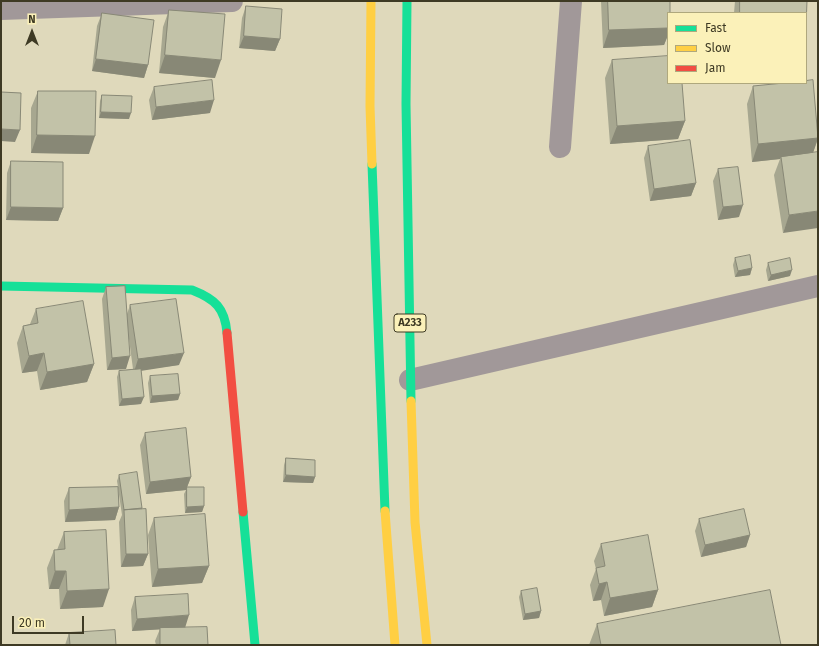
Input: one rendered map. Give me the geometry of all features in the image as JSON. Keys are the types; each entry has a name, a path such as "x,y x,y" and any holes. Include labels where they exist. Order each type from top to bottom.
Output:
{"main road":[{"name":"A233","path":"371,1 370,106 385,510 395,645"},
{"name":"A233","path":"406,1 410,380 415,522 427,645"},
{"path":"1,286 192,290 206,295 220,306 226,322 255,645"}],"street":[{"path":"1,9 232,1"},
{"path":"560,147 571,1"},
{"path":"410,380 818,286"}],"building":[{"path":"608,1 670,1 670,12 667,12 667,28 609,30"},
{"path":"740,1 807,1 807,12 740,12"},
{"path":"246,6 282,9 280,39 244,36"},
{"path":"169,10 225,14 221,60 165,55"},
{"path":"102,13 154,20 148,65 96,59"},
{"path":"667,56 667,84 682,84 685,121 617,126 612,60"},
{"path":"212,80 214,100 156,107 154,87"},
{"path":"813,80 818,138 758,144 753,86 774,84 807,84 807,81"},
{"path":"38,91 96,91 95,136 37,135"},
{"path":"1,92 21,93 20,130 1,129"},
{"path":"102,95 132,96 131,113 101,112"},
{"path":"690,140 696,183 654,189 648,146"},
{"path":"818,152 818,211 789,215 781,157"},
{"path":"11,161 63,162 63,208 11,207"},
{"path":"738,167 743,205 723,207 718,169"},
{"path":"750,255 752,268 738,271 735,258"},
{"path":"790,258 792,270 771,275 768,263"},
{"path":"125,286 130,356 112,358 106,287"},
{"path":"176,299 184,353 138,359 130,305"},
{"path":"83,301 94,364 47,372 44,353 29,356 23,326 38,323 36,309"},
{"path":"141,369 144,397 122,399 119,371"},
{"path":"178,374 180,394 152,396 150,376"},
{"path":"186,428 191,477 150,482 145,433"},
{"path":"286,458 315,460 315,477 286,475"},
{"path":"137,472 142,508 124,510 119,475"},
{"path":"118,487 119,507 69,510 69,488"},
{"path":"187,487 204,487 204,506 187,507"},
{"path":"146,509 148,554 126,554 124,510"},
{"path":"744,509 750,535 705,545 699,519"},
{"path":"205,514 209,566 158,569 154,518"},
{"path":"106,530 109,589 67,591 66,571 55,571 54,550 65,549 64,532"},
{"path":"648,535 658,590 610,598 607,582 599,584 596,568 605,566 601,544"},
{"path":"537,588 541,611 525,614 521,591"},
{"path":"770,590 781,645 601,645 597,624"},
{"path":"188,594 189,615 137,619 135,597"},
{"path":"207,627 208,645 160,645 160,628"},
{"path":"115,630 116,645 70,645 69,633"}],"traffic: fast":[{"path":"407,1 406,104 411,401"},
{"path":"372,164 385,511"},
{"path":"1,286 192,290 213,301 224,317 227,333"},
{"path":"243,512 255,645"}],"traffic: slow":[{"path":"371,1 370,106 372,164"},
{"path":"411,401 415,522 427,645"},
{"path":"385,511 395,645"}],"traffic: jam":[{"path":"227,333 243,512"}]}
